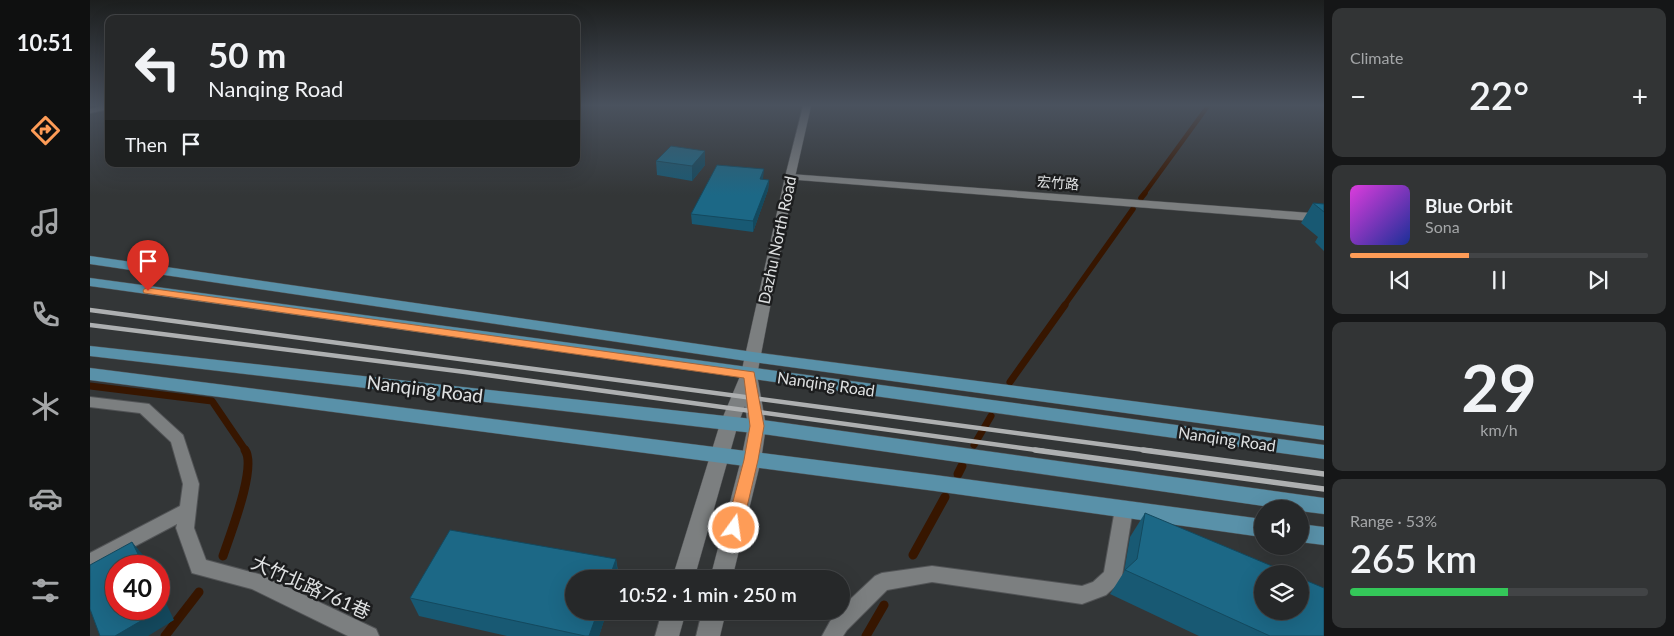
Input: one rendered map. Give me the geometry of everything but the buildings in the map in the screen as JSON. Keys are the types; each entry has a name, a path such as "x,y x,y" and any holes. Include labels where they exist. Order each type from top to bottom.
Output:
{"main road":[{"path":"90,260 751,366 1324,433"},
{"name":"Nanqing Road","path":"90,282 751,366 1324,452"},
{"name":"Nanqing Road","path":"90,351 757,426 1324,506"},
{"path":"90,374 1254,527"},
{"path":"1309,534 1324,536"}],"street":[{"name":"Dazhu North Road","path":"686,570 718,455 751,366 800,136"},
{"name":"宏竹路","path":"790,177 1324,218"},
{"name":"Dazhu North Road","path":"723,570 751,460 757,426 751,366"},
{"path":"667,636 671,620"},
{"path":"708,636 712,620"}],"lane":[{"name":"大竹北路761巷","path":"90,402 144,408 178,440 191,484 185,528 198,567 255,581 370,636"},
{"path":"832,636 840,623 882,582 932,574 1082,596 1098,589 1113,576 1124,509"},
{"path":"90,562 187,510"}],"waterway":[{"path":"1144,194 1186,136"},
{"path":"1141,198 1145,193"},
{"path":"1064,306 1133,209"},
{"path":"1010,382 1065,305"},
{"path":"90,386 212,401 246,451"},
{"path":"974,445 991,416"},
{"path":"223,556 241,502 248,471 248,459 245,450"},
{"path":"958,474 962,466"},
{"path":"913,555 945,497"},
{"path":"165,636 199,592"},
{"path":"866,636 884,605"}],"railway":[{"path":"90,310 1152,451"},
{"path":"90,325 465,372 1044,451"},
{"path":"1035,450 1324,489"},
{"path":"1143,450 1324,474"}],"route":[{"path":"148,291 749,374 757,426 751,460 734,528"}]}
